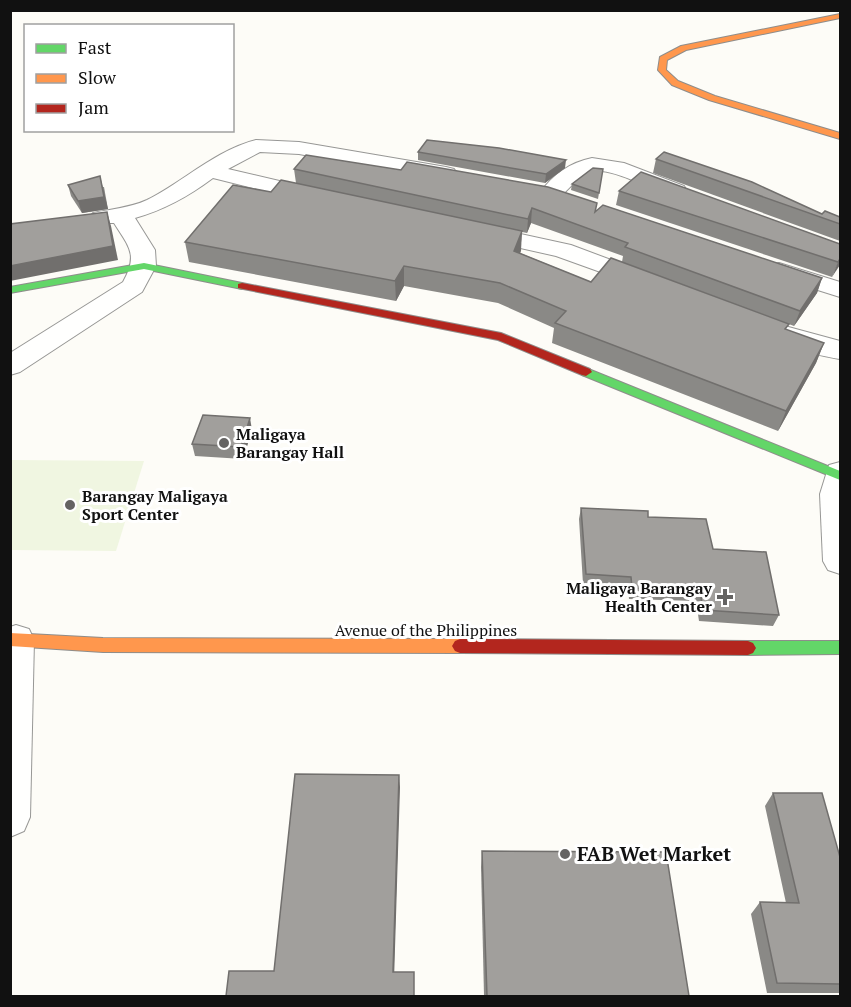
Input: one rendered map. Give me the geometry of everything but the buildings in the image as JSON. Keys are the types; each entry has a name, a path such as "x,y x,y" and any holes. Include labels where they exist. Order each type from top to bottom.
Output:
{"main road":[{"path":"840,16 684,48 663,59 662,70 675,83 712,98 840,136"},
{"path":"10,290 144,266 501,337 840,475"},
{"name":"Avenue of the Philippines","path":"13,639 103,645 840,648"}],"street":[{"path":"77,221 121,215 152,206 187,187 211,169 256,146 299,148 470,178"},
{"path":"551,193 582,166 595,164 612,167 699,199"},
{"path":"211,169 232,178 336,200"},
{"path":"528,189 573,200"},
{"path":"10,366 133,287 144,266 143,250 121,215"},
{"path":"461,228 563,250 662,287"},
{"path":"763,264 840,290"},
{"path":"760,325 815,345 840,350"},
{"path":"840,475 836,494 840,561"},
{"path":"10,817 13,639"}],"green space":[{"name":"Barangay Maligaya Sport Center","path":"11,460 144,461 116,551 11,550"}],"traffic: fast":[{"path":"10,290 144,266 242,286"},
{"path":"586,372 839,476"},
{"path":"748,648 840,648"}],"traffic: slow":[{"path":"840,16 684,48 663,59 662,70 675,83 712,98 840,136"},
{"path":"10,639 103,645 460,646"}],"traffic: jam":[{"path":"242,286 501,337 586,372"},
{"path":"460,646 748,648"}],"place":[{"name":"Maligaya Barangay Hall","path":"224,443"},
{"name":"Barangay Maligaya Sport Center","path":"70,505"},
{"name":"Maligaya Barangay Health Center","path":"725,597"},
{"name":"FAB Wet Market","path":"565,854"}]}
